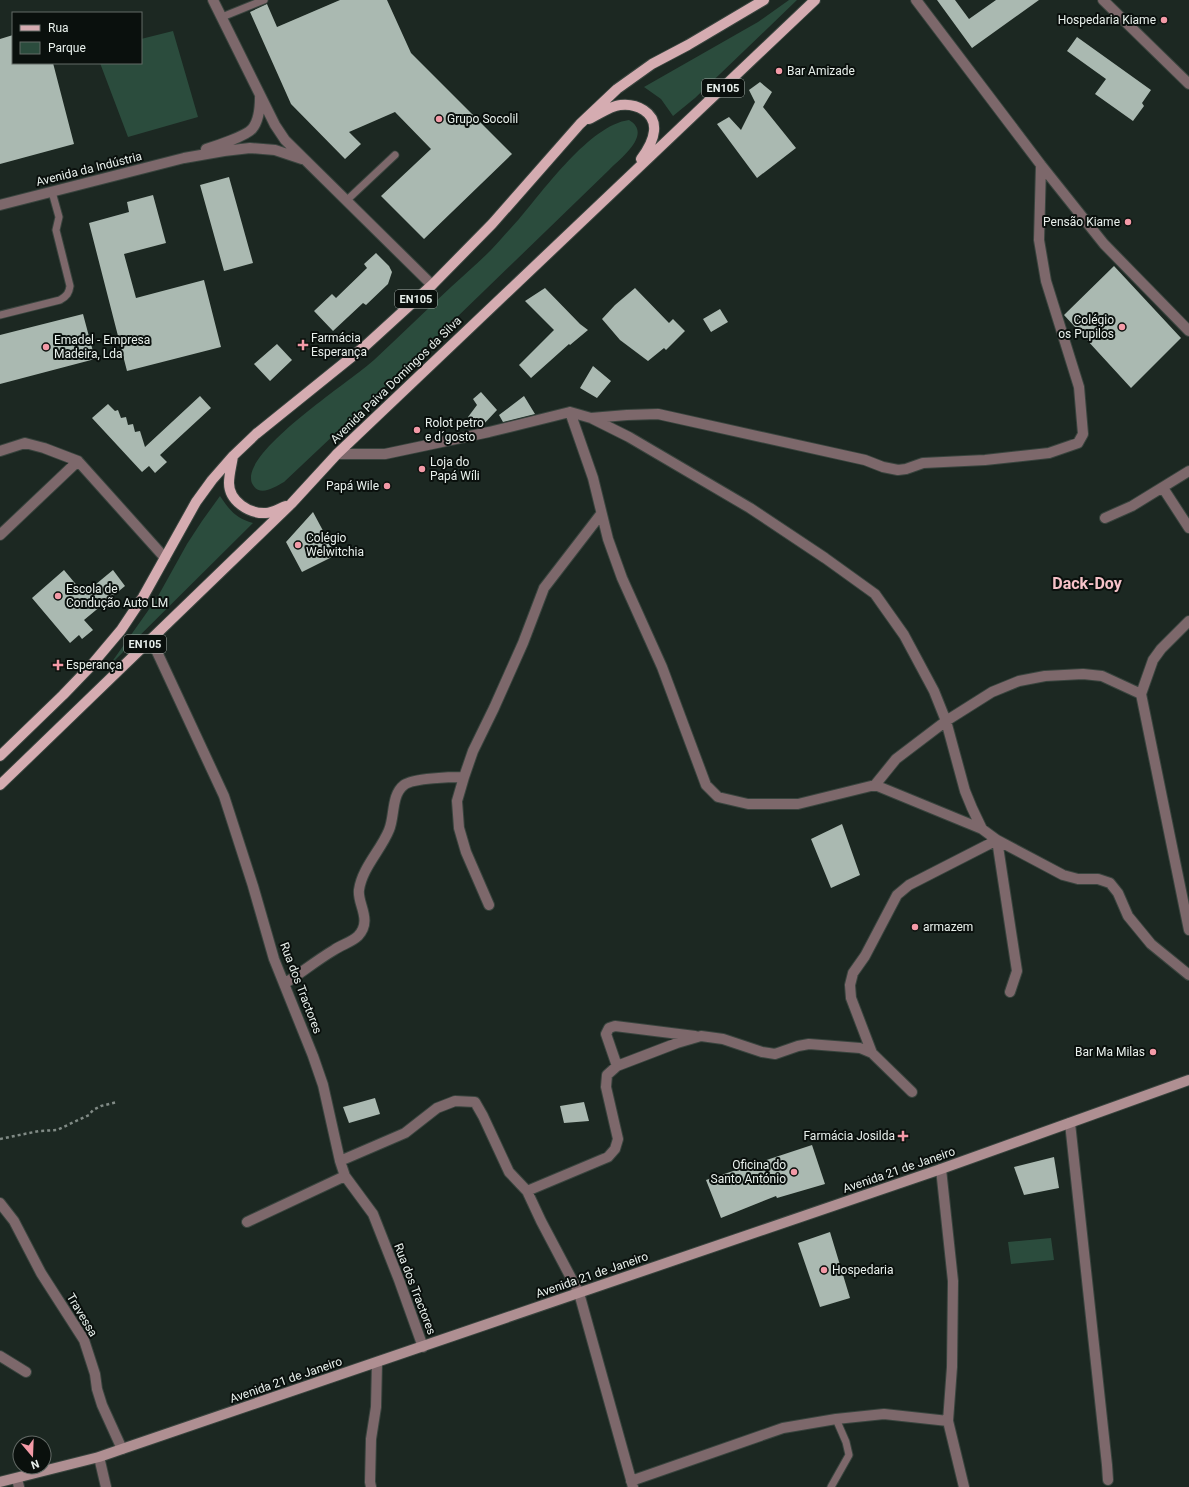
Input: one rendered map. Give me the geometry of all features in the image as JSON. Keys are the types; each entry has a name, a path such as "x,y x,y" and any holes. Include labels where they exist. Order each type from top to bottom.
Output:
{"main road":[{"name":"EN105","path":"0,756 63,695 121,630 143,597 196,502 212,480 233,456 261,430 364,347 432,285 492,224 580,124 617,89 652,64 688,45 764,0"},
{"name":"Avenida Paiva Domingos da Silva","path":"0,785 291,504 337,454 815,0"},
{"path":"580,124 618,105 632,105 646,111 652,119 654,131 650,146 631,175"},
{"path":"233,456 229,484 235,499 244,508 254,512 267,514 291,504"},
{"name":"Avenida 21 de Janeiro","path":"0,1482 18,1483 99,1457 941,1169 1189,1080"}],"street":[{"path":"213,0 275,125 285,140 432,285"},
{"path":"916,0 1041,165 1104,244 1189,331"},
{"path":"1103,0 1189,84"},
{"name":"Avenida da Indústria","path":"184,158 233,139 252,129 260,110 260,94"},
{"name":"Avenida da Indústria","path":"0,205 184,158 250,148 275,150 306,160"},
{"path":"591,418 627,414 658,414 865,460 883,467 898,470 923,463 985,460 1049,453 1078,443 1083,434 1079,387 1046,281 1039,240 1041,165"},
{"path":"570,412 593,478 608,539 622,578 662,667 706,785 718,797 748,804 798,804 875,785 982,829 997,840 1063,875 1078,879 1098,879 1110,883 1118,893 1128,916 1151,944 1189,975"},
{"path":"337,454 385,454 489,432 570,412 591,418 629,437 750,508 825,558 875,594 904,635 934,691 946,721 966,791 982,829"},
{"path":"0,450 25,443 44,448 78,461 165,558"},
{"path":"0,535 78,461"},
{"path":"1105,518 1132,506 1189,471"},
{"path":"1163,488 1189,528"},
{"path":"489,905 466,852 459,828 457,801 473,751 523,643 544,588 601,514"},
{"path":"1189,621 1153,660 1141,694 1189,930"},
{"name":"Rua dos Tractores","path":"151,639 224,796 253,886 274,959 323,1085 340,1161 345,1176 372,1214 399,1280 423,1347"},
{"path":"875,785 896,759 946,721 992,692 1019,681 1045,676 1083,674 1102,676 1141,694"},
{"path":"284,984 333,950 358,936 365,924 359,890 363,875 390,829 394,803 405,784 428,778 464,777"},
{"path":"997,840 1017,971 1010,992"},
{"path":"872,1053 851,998 850,985 853,973 865,956 897,895 909,885 997,840"},
{"path":"616,1066 606,1034 609,1028 616,1026 723,1039 762,1052 776,1054 798,1046 809,1044 860,1048 872,1053 912,1092"},
{"path":"527,1190 608,1157 615,1149 618,1139 606,1087 607,1075 616,1066 677,1043 701,1036"},
{"path":"340,1161 405,1133 437,1108 455,1101 475,1102 484,1116 509,1172 527,1190 541,1221 579,1293 632,1484 783,1428 836,1419 884,1414 948,1421"},
{"path":"1070,1123 1108,1480"},
{"path":"941,1169 953,1281 952,1367 948,1421 964,1487"},
{"path":"246,1222 345,1176"},
{"name":"Travessa","path":"0,1203 14,1221 41,1273 84,1340 95,1374 97,1389 102,1405 122,1449"},
{"path":"0,1356 26,1372"},
{"path":"371,1487 371,1439 376,1407 377,1363"},
{"path":"99,1457 106,1487"}],"lane":[{"path":"222,17 264,0"},
{"path":"346,201 395,155"},
{"path":"0,315 60,300 66,297 69,292 70,286 56,230 58,217 52,192"},
{"path":"831,1487 850,1455 836,1419"}],"path":[{"path":"0,1139 39,1131 58,1130 89,1115 93,1110 101,1106 117,1102"}],"green space":[{"path":"789,0 797,0 695,98 673,116 661,99 644,87 758,22"},
{"path":"173,31 198,117 128,137 100,64 142,64 142,39"},
{"path":"629,120 636,126 638,132 632,146 621,159 284,482 264,491 256,489 252,483 251,476 256,462 268,447 304,414 374,360 486,255 569,160 584,146 614,124"},
{"path":"220,496 234,513 242,519 253,523 109,666 157,598 187,544"},
{"path":"1051,1238 1054,1260 1011,1264 1008,1242"}],"building":[{"name":"Grupo Socolil","path":"340,0 387,0 411,53 512,154 424,239 381,196 431,149 395,112 349,132 361,144 345,159 291,104 250,12 267,4 277,27"},
{"path":"937,0 955,0 969,19 996,0 1039,0 972,48"},
{"path":"12,35 12,64 53,64 74,144 0,164 0,39"},
{"path":"1077,37 1151,90 1142,103 1144,106 1133,121 1095,94 1106,79 1067,51"},
{"path":"760,82 772,92 763,107 796,148 757,178 717,124 729,117 741,130 755,102 749,90"},
{"path":"229,177 253,263 224,271 200,185"},
{"path":"153,195 166,243 124,254 136,298 204,280 221,347 127,371 89,223 129,212 127,202"},
{"path":"376,253 389,266 392,272 388,284 366,305 363,303 333,331 314,311 332,294 336,298 367,268 364,264"},
{"name":"Colégio os Pupilos","path":"1114,266 1181,338 1131,388 1064,315"},
{"path":"545,288 580,324 588,330 570,345 569,344 531,378 519,365 554,330 525,301"},
{"path":"635,288 669,323 673,319 685,331 666,350 664,348 648,361 620,340 602,319 615,305"},
{"path":"720,309 728,322 711,332 703,319"},
{"name":"Emadel - Empresa Madeira, Lda","path":"83,314 95,359 0,384 0,335"},
{"path":"277,344 292,360 270,381 254,364"},
{"path":"593,366 611,381 597,398 580,388"},
{"path":"481,392 497,410 481,427 468,417 477,405 473,399"},
{"path":"200,396 211,408 160,455 167,462 155,473 149,466 142,472 92,418 108,404 115,411 118,410 121,418 126,417 128,425 133,424 135,432 140,431 145,447"},
{"path":"524,396 535,414 503,422 499,415"},
{"name":"Colégio Welwitchia","path":"313,512 336,555 302,572 286,542"},
{"path":"64,570 84,594 113,570 125,586 84,620 93,630 82,639 79,635 70,643 32,598"},
{"path":"842,824 860,875 831,888 811,839"},
{"path":"375,1098 380,1114 349,1123 343,1107"},
{"path":"584,1102 589,1121 564,1123 560,1106"},
{"path":"812,1145 825,1184 777,1198 776,1196 721,1218 706,1180"},
{"path":"1054,1157 1059,1188 1024,1195 1014,1167"},
{"name":"Hospedaria","path":"830,1232 850,1298 820,1307 798,1243"}],"place":[{"name":"Hospedaria Kiame","path":"1164,20"},
{"name":"Bar Amizade","path":"779,71"},
{"name":"Grupo Socolil","path":"439,119"},
{"name":"Pensão Kiame","path":"1128,222"},
{"name":"Colégio os Pupilos","path":"1122,327"},
{"name":"Farmácia Esperança","path":"303,345"},
{"name":"Emadel - Empresa Madeira, Lda","path":"46,347"},
{"name":"Rolot petro e d´gosto","path":"417,430"},
{"name":"Loja do Papá Wíli","path":"422,469"},
{"name":"Papá Wile","path":"387,486"},
{"name":"Colégio Welwitchia","path":"298,545"},
{"name":"Escola de Condução Auto LM","path":"58,596"},
{"name":"Esperança","path":"58,665"},
{"name":"armazem","path":"915,927"},
{"name":"Bar Ma Milas","path":"1153,1052"},
{"name":"Farmácia Josilda","path":"903,1136"},
{"name":"Oficina do Santo António","path":"794,1172"},
{"name":"Hospedaria","path":"824,1270"}],"district":[{"name":"Dack-Doy","path":"1087,583"}]}
